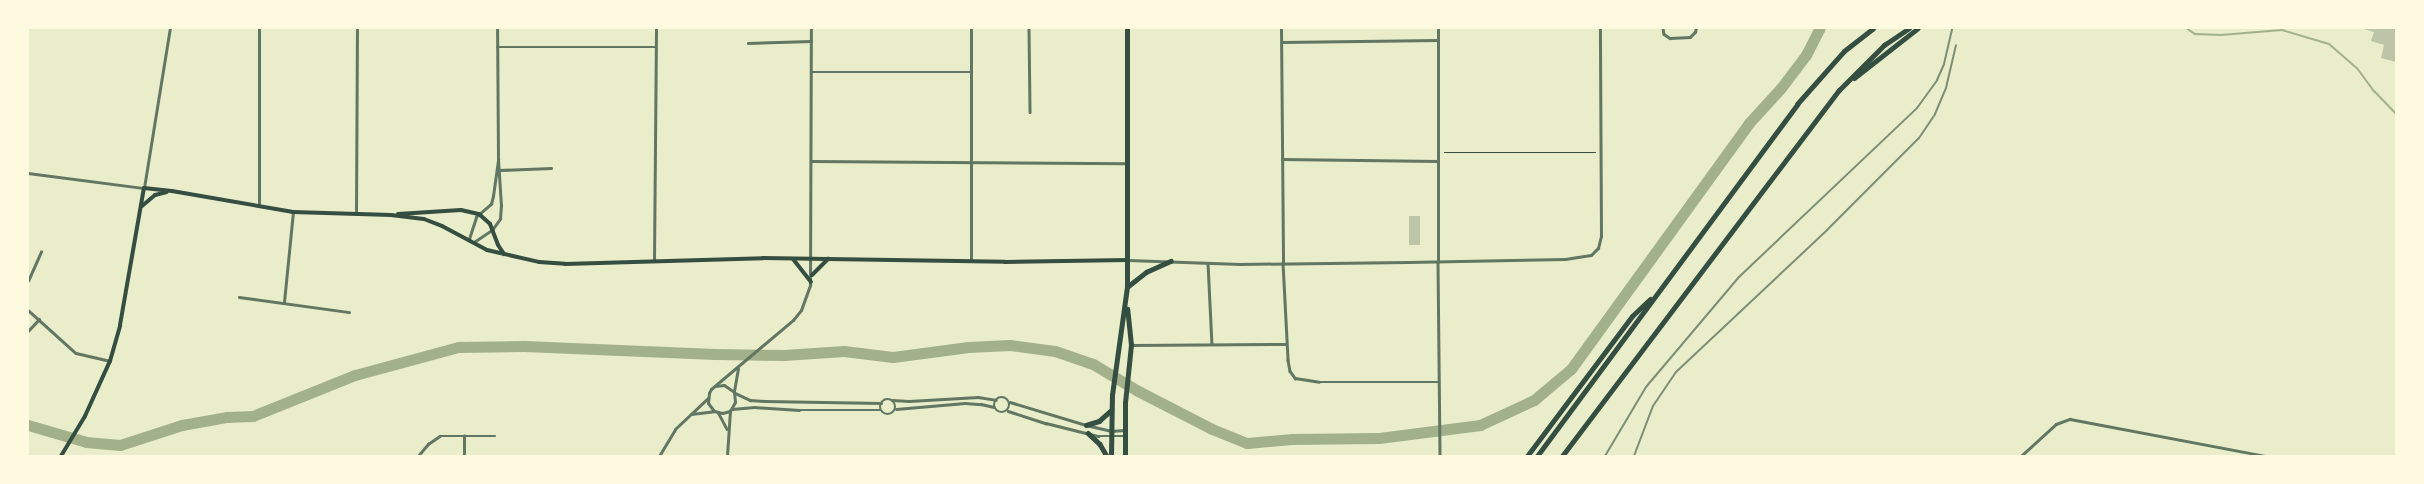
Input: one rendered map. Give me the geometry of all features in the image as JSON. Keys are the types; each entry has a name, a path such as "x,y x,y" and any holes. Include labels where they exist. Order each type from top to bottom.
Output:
{"highway":[{"path":"1537,456 1797,104 1844,51 1873,28"},
{"path":"1562,456 1839,90 1884,45 1909,28"},
{"path":"1839,90 1918,28"},
{"path":"1527,456 1632,316 1660,290"}],"main road":[{"path":"1111,456 1112,395 1127,287 1127,28"},
{"path":"62,455 85,416 110,361 120,325 144,188 172,190 292,212 391,215 424,219 469,239 487,250 522,260 565,264 812,258 1128,260"},
{"path":"142,206 155,196 172,190"},
{"path":"391,215 419,211 461,210 479,214 490,224 504,254"},
{"path":"793,259 811,282"},
{"path":"812,275 828,259"},
{"path":"1127,287 1146,272 1171,261"},
{"path":"1125,456 1125,403 1131,345 1126,303"},
{"path":"1086,425 1102,419 1111,410"},
{"path":"1088,433 1100,444 1107,456"}],"street":[{"path":"28,173 144,188 170,28"},
{"path":"259,28 259,206"},
{"path":"356,215 357,28"},
{"path":"474,242 492,230 501,214 498,159 497,28"},
{"path":"654,261 656,28"},
{"path":"660,456 674,430 708,398 715,386 784,330 801,310 811,282 811,28"},
{"path":"971,28 971,260"},
{"path":"1029,28 1030,112"},
{"path":"1281,28 1283,263 1286,344 1290,371 1295,378 1318,382 1438,382"},
{"path":"1438,28 1438,409 1440,456"},
{"path":"1128,260 1208,263 1438,262 1584,257 1595,252 1601,236 1600,28"},
{"path":"1662,28 1664,34 1670,38 1690,37 1696,28"},
{"path":"1282,42 1438,40"},
{"path":"748,44 811,41"},
{"path":"497,47 656,47"},
{"path":"812,72 971,72"},
{"path":"469,239 472,223 493,200 498,159"},
{"path":"1282,159 1438,161"},
{"path":"810,160 971,164 1127,163"},
{"path":"496,169 551,168"},
{"path":"284,302 292,212"},
{"path":"28,282 41,252"},
{"path":"1208,263 1212,344"},
{"path":"239,297 350,312"},
{"path":"28,310 76,353 110,361"},
{"path":"28,331 39,320"},
{"path":"1131,345 1286,344"},
{"path":"727,456 727,430 731,410 735,402 734,393 740,366"},
{"path":"715,386 724,385 734,393 750,400 765,401 880,403 887,399 909,401 978,397 996,400 1004,397 1010,402 1086,425 1111,431 1125,430"},
{"path":"708,398 714,410"},
{"path":"892,400 896,409"},
{"path":"994,407 996,400"},
{"path":"1008,411 1010,402"},
{"path":"880,403 880,410"},
{"path":"690,414 754,407 799,410 880,410 888,415 896,409 964,403 994,407 1000,413 1008,411 1088,433 1111,437 1125,436"},
{"path":"718,412 727,430"},
{"path":"2021,456 2056,424 2070,419 2265,456"},
{"path":"418,456 428,444 440,436 495,436"},
{"path":"464,436 464,456"}],"path":[{"path":"1438,152 1600,152"}],"building":[{"path":"2360,28 2396,28 2396,62 2381,58 2384,45 2371,41 2374,32"},
{"path":"1409,216 1420,216 1420,245 1409,245"}],"waterway":[{"path":"28,425 86,442 120,445 182,425 227,417 253,416 355,375 458,347 524,346 784,355 844,351 893,357 968,347 1010,345 1055,351 1093,364 1138,391 1212,429 1247,443 1292,439 1379,438 1480,425 1534,400 1571,369 1749,123 1781,88 1806,55 1820,28"},
{"path":"2186,28 2195,34 2221,35 2282,30 2329,44 2357,68 2374,91 2396,114"}],"railway":[{"path":"1605,456 1646,387 1739,277 1917,108 1937,80 1944,64 1952,28"},
{"path":"1634,456 1653,406 1676,372 1827,230 1919,138 1935,114 1946,88 1956,45"}]}
